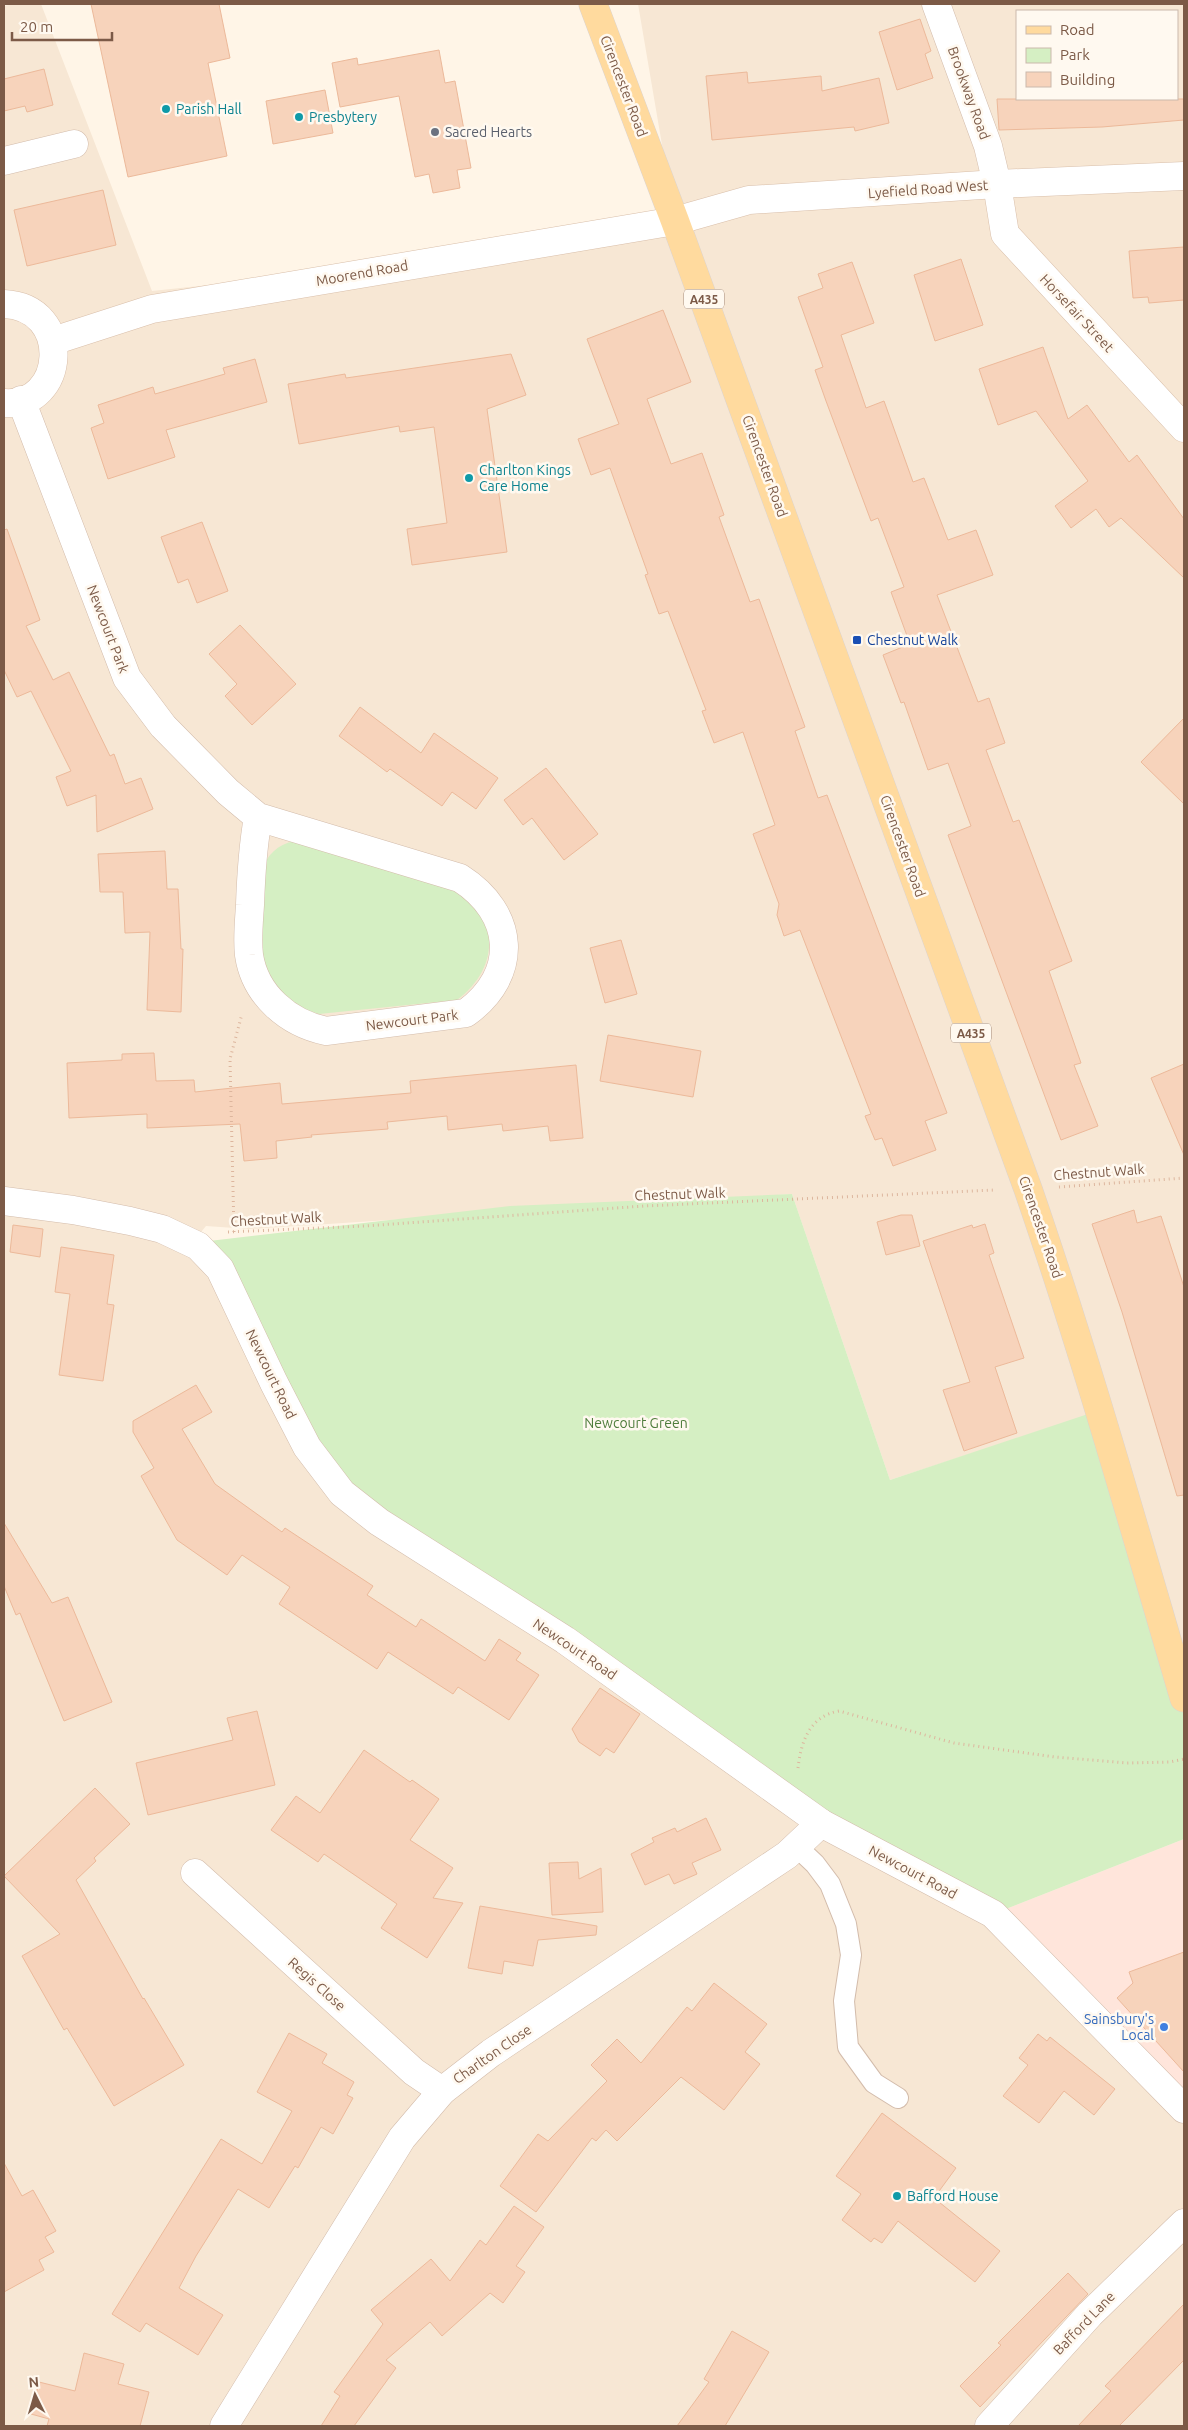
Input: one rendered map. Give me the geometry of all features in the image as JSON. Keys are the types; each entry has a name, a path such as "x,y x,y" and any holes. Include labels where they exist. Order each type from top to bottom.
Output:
{"main road":[{"name":"Cirencester Road","path":"593,4 675,221 1028,1189 1064,1295 1097,1402 1184,1698"}],"street":[{"name":"Brookway Road","path":"936,4 988,146 997,184"},
{"path":"4,161 74,144"},
{"name":"Lyefield Road West","path":"675,221 749,200 997,184 1184,176"},
{"name":"Horsefair Street","path":"997,184 1005,234 1184,428"},
{"name":"Moorend Road","path":"53,340 152,309 675,221"},
{"path":"4,304 17,305 30,310 40,318 53,340 55,356 52,370 40,388 12,401"},
{"name":"Newcourt Park","path":"12,401 126,678 164,726 228,792 258,817 460,878 477,889 490,903 501,928 504,956 492,989 480,1003 466,1013 326,1030 307,1026 281,1010 268,998 253,971 249,955 252,856 258,817"},
{"name":"Newcourt Road","path":"4,1201 73,1210 130,1221 162,1229 198,1246 220,1269 274,1383 308,1447 342,1493 379,1522 565,1640 822,1824 993,1914 1184,2110"},
{"name":"Charlton Close","path":"224,2426 402,2138 442,2091 478,2062 796,1846 822,1824"},
{"name":"Regis Close","path":"195,1873 414,2072 442,2091"},
{"name":"Bafford Lane","path":"989,2426 1090,2314 1184,2223"}],"lane":[{"path":"796,1846 815,1864 830,1884 846,1924 851,1955 844,2001 848,2047 874,2083 898,2098"}],"path":[{"path":"234,1232 230,1058 253,971"},
{"name":"Chestnut Walk","path":"225,1232 365,1226 644,1206 1028,1189 1184,1178"},
{"path":"799,1764 807,1732 812,1724 828,1713 839,1711 954,1743 1046,1756 1127,1763 1170,1762 1184,1759"}],"shaded area":[{"path":"41,4 152,291 409,264 675,221 638,4 1184,4 1184,1698 1100,1411 890,1480 792,1194 249,1229 206,1226 192,1243 993,1914 1184,2109 1184,2426 4,2426 4,6"},
{"path":"1184,1839 1184,2109 993,1914"}],"green space":[{"path":"294,841 449,887 466,898 478,911 486,925 489,940 488,956 482,972 472,986 457,1000 319,1014 303,1009 276,990 261,964 261,871 274,851"},
{"name":"Newcourt Green","path":"792,1194 890,1480 1100,1410 1184,1698 1184,1839 993,1914 821,1823 342,1493 192,1243 510,1206"}],"building":[{"name":"Parish Hall","path":"91,4 219,4 230,58 208,63 227,156 128,177"},
{"path":"920,19 931,51 925,54 933,78 897,90 879,32"},
{"name":"Sacred Hearts","path":"439,50 445,83 455,81 471,168 457,170 460,188 433,193 429,174 415,177 399,96 340,107 332,63 357,58 358,65"},
{"path":"44,69 53,105 27,112 25,106 4,111 4,79"},
{"path":"747,72 748,83 821,76 822,91 879,78 889,123 855,131 854,127 712,140 706,76"},
{"name":"Presbytery","path":"325,90 333,133 273,144 266,101"},
{"path":"997,99 1184,99 1184,120 1102,127 999,130"},
{"path":"103,190 116,245 27,266 14,210"},
{"path":"1184,247 1184,300 1149,303 1148,297 1133,298 1129,251"},
{"path":"961,259 983,325 935,341 914,275"},
{"path":"852,262 874,323 841,335 866,408 884,401 913,482 924,478 948,540 976,530 993,575 937,595 978,702 989,698 1005,743 986,750 1013,822 1019,820 1072,961 1049,971 1081,1063 1074,1065 1098,1126 1061,1140 948,835 971,826 948,763 928,770 904,702 901,703 883,655 910,644 891,592 904,587 878,518 871,521 815,370 823,367 798,297 823,288 818,274"},
{"path":"663,310 691,382 647,399 671,464 702,453 724,515 719,517 750,602 759,599 805,727 795,731 818,798 827,795 947,1113 925,1121 936,1150 893,1166 882,1138 875,1140 865,1116 871,1114 800,930 784,936 777,915 779,904 753,834 775,825 743,732 714,743 702,711 706,710 668,611 659,614 645,575 648,574 610,468 591,475 578,439 619,424 587,339"},
{"path":"1043,347 1068,419 1087,405 1129,462 1137,455 1184,519 1184,578 1121,518 1109,527 1096,509 1071,528 1055,506 1088,481 1036,411 998,425 979,369"},
{"name":"Charlton Kings Care Home","path":"511,354 526,395 487,409 507,552 412,565 407,529 447,523 434,427 400,432 399,426 299,444 288,384 345,374 346,378"},
{"path":"255,359 267,402 166,430 175,457 108,479 91,428 104,423 98,405 153,387 155,394 225,374 223,368"},
{"path":"202,522 228,591 197,603 188,579 178,583 161,537"},
{"path":"7,529 40,620 26,626 53,680 69,672 110,756 114,754 125,784 141,778 153,809 97,832 96,795 67,806 56,777 71,771 31,691 17,697 4,670 4,530"},
{"path":"240,625 296,684 252,725 225,696 237,684 209,654"},
{"path":"360,707 421,753 434,733 498,778 476,809 452,792 442,806 390,769 387,772 339,736"},
{"path":"1184,718 1184,804 1141,762"},
{"path":"546,768 598,834 564,860 532,818 523,825 504,800"},
{"path":"165,851 167,889 178,889 181,949 183,949 181,1012 147,1010 150,932 125,933 123,892 100,892 98,854"},
{"path":"621,940 637,994 605,1003 590,948"},
{"path":"608,1035 701,1051 693,1097 600,1081"},
{"path":"154,1053 156,1081 194,1080 195,1092 280,1083 282,1104 411,1093 410,1081 576,1065 583,1138 550,1141 548,1126 503,1131 502,1124 448,1130 447,1116 387,1122 388,1129 311,1135 312,1137 276,1141 277,1158 244,1161 240,1124 147,1128 147,1114 69,1118 67,1063 122,1060 122,1054"},
{"path":"1184,1064 1184,1155 1151,1078"},
{"path":"1134,1210 1137,1223 1161,1216 1184,1287 1184,1495 1177,1496 1122,1312 1092,1224"},
{"path":"901,1215 912,1215 920,1246 886,1255 877,1222"},
{"path":"985,1224 994,1253 989,1255 1024,1358 995,1367 1017,1433 964,1451 943,1390 970,1382 923,1241 972,1225 973,1228"},
{"path":"13,1225 43,1229 40,1257 10,1252"},
{"path":"61,1247 114,1255 107,1304 114,1305 103,1381 59,1375 70,1294 55,1292"},
{"path":"196,1385 212,1412 182,1429 215,1484 282,1532 285,1528 373,1586 367,1595 416,1627 421,1619 485,1661 499,1639 521,1653 516,1660 539,1675 509,1720 458,1687 453,1694 388,1652 377,1669 279,1604 290,1587 242,1555 227,1575 177,1540 141,1476 154,1468 133,1432 133,1421"},
{"path":"4,1523 52,1603 68,1597 112,1702 64,1721 20,1613 16,1615 4,1586"},
{"path":"600,1688 640,1714 614,1753 606,1748 600,1756 579,1742 572,1729"},
{"path":"257,1711 275,1785 148,1815 136,1763 233,1740 227,1718"},
{"path":"364,1750 410,1782 412,1780 439,1799 410,1840 453,1868 433,1898 463,1903 427,1958 381,1928 397,1904 324,1854 318,1862 271,1830 296,1796 320,1813"},
{"path":"95,1788 130,1824 94,1858 96,1861 76,1880 143,1999 184,2065 114,2106 67,2028 64,2030 22,1956 60,1934 4,1876"},
{"path":"706,1818 721,1850 692,1863 697,1874 674,1884 669,1874 645,1885 631,1854 654,1842 652,1838 675,1828 677,1832"},
{"path":"578,1862 579,1879 601,1868 603,1912 552,1915 549,1863"},
{"path":"480,1906 597,1926 596,1935 538,1940 533,1966 504,1961 502,1974 468,1968"},
{"name":"Sainsbury's Local","path":"1184,1952 1184,2072 1117,1998 1133,1983 1129,1972"},
{"path":"714,1983 767,2024 745,2052 760,2064 724,2110 681,2077 617,2141 606,2130 596,2141 592,2138 536,2212 500,2186 538,2134 548,2141 607,2081 591,2065 617,2039 641,2063 687,2007 692,2011"},
{"path":"289,2033 327,2054 322,2063 354,2082 347,2095 353,2098 333,2134 321,2127 298,2168 295,2166 269,2208 238,2189 196,2256 179,2288 223,2315 198,2355 146,2323 140,2332 112,2314 221,2139 262,2164 292,2111 257,2092"},
{"path":"1038,2034 1047,2041 1050,2037 1115,2089 1094,2115 1064,2091 1039,2123 1003,2096 1028,2065 1019,2058"},
{"name":"Bafford House","path":"882,2113 956,2168 934,2198 1000,2251 975,2282 898,2221 882,2243 874,2238 871,2242 842,2220 861,2194 836,2176"},
{"path":"4,2163 22,2196 33,2190 56,2231 45,2237 54,2252 39,2260 44,2270 4,2292"},
{"path":"514,2206 544,2227 516,2266 525,2272 503,2303 490,2293 442,2336 430,2322 386,2360 396,2368 354,2426 321,2426 340,2396 334,2392 383,2324 371,2310 431,2259 450,2281 480,2240 486,2245"},
{"path":"1068,2273 1088,2294 980,2407 960,2386 1001,2345 998,2343"},
{"path":"1184,2304 1184,2360 1119,2426 1078,2426 1111,2391 1105,2386"},
{"path":"732,2331 769,2352 725,2426 677,2426 709,2382 704,2379"},
{"path":"84,2353 124,2364 118,2384 149,2392 140,2426 47,2426 49,2419 31,2414 39,2382 75,2391"}],"place":[{"name":"Parish Hall","path":"166,109"},
{"name":"Presbytery","path":"299,117"},
{"name":"Sacred Hearts","path":"435,132"},
{"name":"Charlton Kings Care Home","path":"469,478"},
{"name":"Chestnut Walk","path":"857,640"},
{"name":"Sainsbury's Local","path":"1164,2027"},
{"name":"Bafford House","path":"897,2196"}]}
